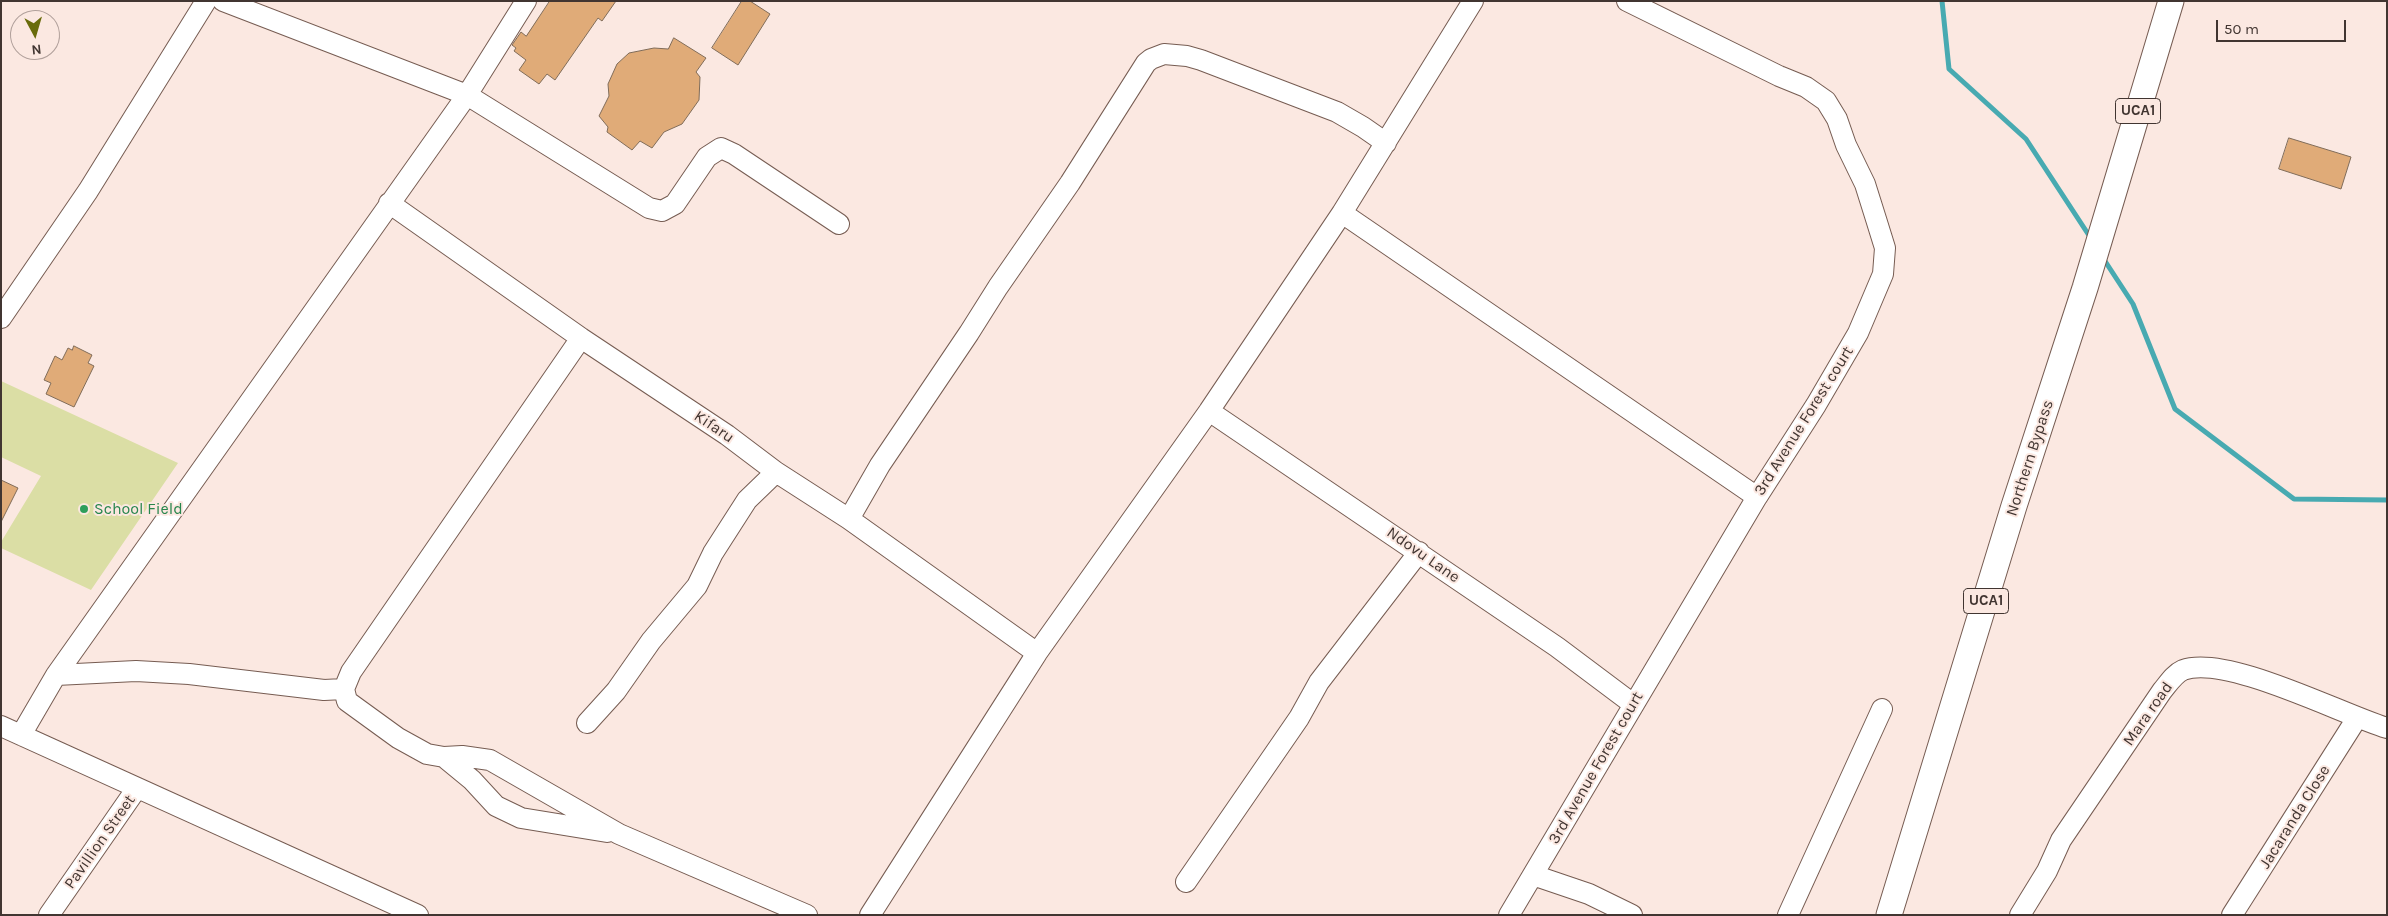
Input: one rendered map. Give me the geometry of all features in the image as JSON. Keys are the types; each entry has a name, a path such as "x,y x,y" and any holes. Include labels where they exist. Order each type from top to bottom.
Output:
{"main road":[{"name":"Northern Bypass","path":"1890,915 2014,506 2085,288 2171,1"}],"street":[{"path":"1,318 88,191 206,1"},
{"path":"223,1 467,94 649,208 662,211 675,204 707,157 721,148 734,154 839,224"},
{"path":"21,735 56,675 467,94 526,1"},
{"path":"870,915 1037,653 1209,412 1342,213 1473,1"},
{"name":"3rd Avenue Forest court","path":"1509,915 1632,704 1757,497 1816,405 1858,333 1883,274 1885,248 1865,184 1846,145 1837,119 1826,101 1806,87 1779,76 1627,1"},
{"path":"849,519 880,465 998,287 1070,183 1150,59 1164,54 1187,56 1201,60 1337,112 1363,126 1386,143"},
{"name":"Kifaru","path":"389,203 581,338 727,435 776,472 849,519 1037,653"},
{"path":"1342,213 1757,497"},
{"path":"581,338 351,672 344,690 347,701 398,738 428,754 490,760 619,834 807,915"},
{"name":"Ndovu Lane","path":"1209,412 1557,647 1632,704"},
{"path":"587,724 616,691 651,641 697,586 713,553 746,500 776,472"},
{"path":"1186,882 1299,718 1319,682 1418,552"},
{"name":"Mara road","path":"2020,915 2047,871 2062,840 2162,691 2183,670 2205,668 2239,675 2297,692 2356,718 2387,728"},
{"path":"56,675 136,671 189,674 324,690 344,690"},
{"path":"1788,915 1882,709"},
{"name":"Jacaranda Close","path":"2232,915 2356,718"},
{"path":"1,726 418,915"},
{"path":"444,757 472,780 496,806 521,818 619,834"},
{"name":"Pavillion Street","path":"55,913 137,788"},
{"path":"1533,875 1589,894 1632,915"}],"green space":[{"name":"School Field","path":"1,381 178,463 91,590 1,548 1,542 41,476 1,457"}],"building":[{"path":"550,1 616,1 602,21 598,18 555,80 547,74 539,84 519,70 526,60 514,51 516,48 512,45 521,32 526,36"},
{"path":"742,1 750,1 770,14 738,65 712,48"},
{"path":"674,38 706,58 696,72 700,77 699,100 682,124 664,132 652,148 640,141 632,150 607,132 608,127 599,116 609,96 608,84 617,64 629,53 654,48 668,49"},
{"path":"2289,138 2351,157 2341,189 2279,169"},
{"path":"74,346 92,355 88,363 94,366 74,407 46,394 51,383 44,380 55,356 62,360 68,348 72,350"},
{"path":"1,480 18,488 1,522"}],"waterway":[{"path":"1942,1 1949,69 2026,139 2092,240"},
{"path":"2103,258 2133,304 2175,409 2294,499 2387,500"}],"place":[{"name":"School Field","path":"84,509"}]}
